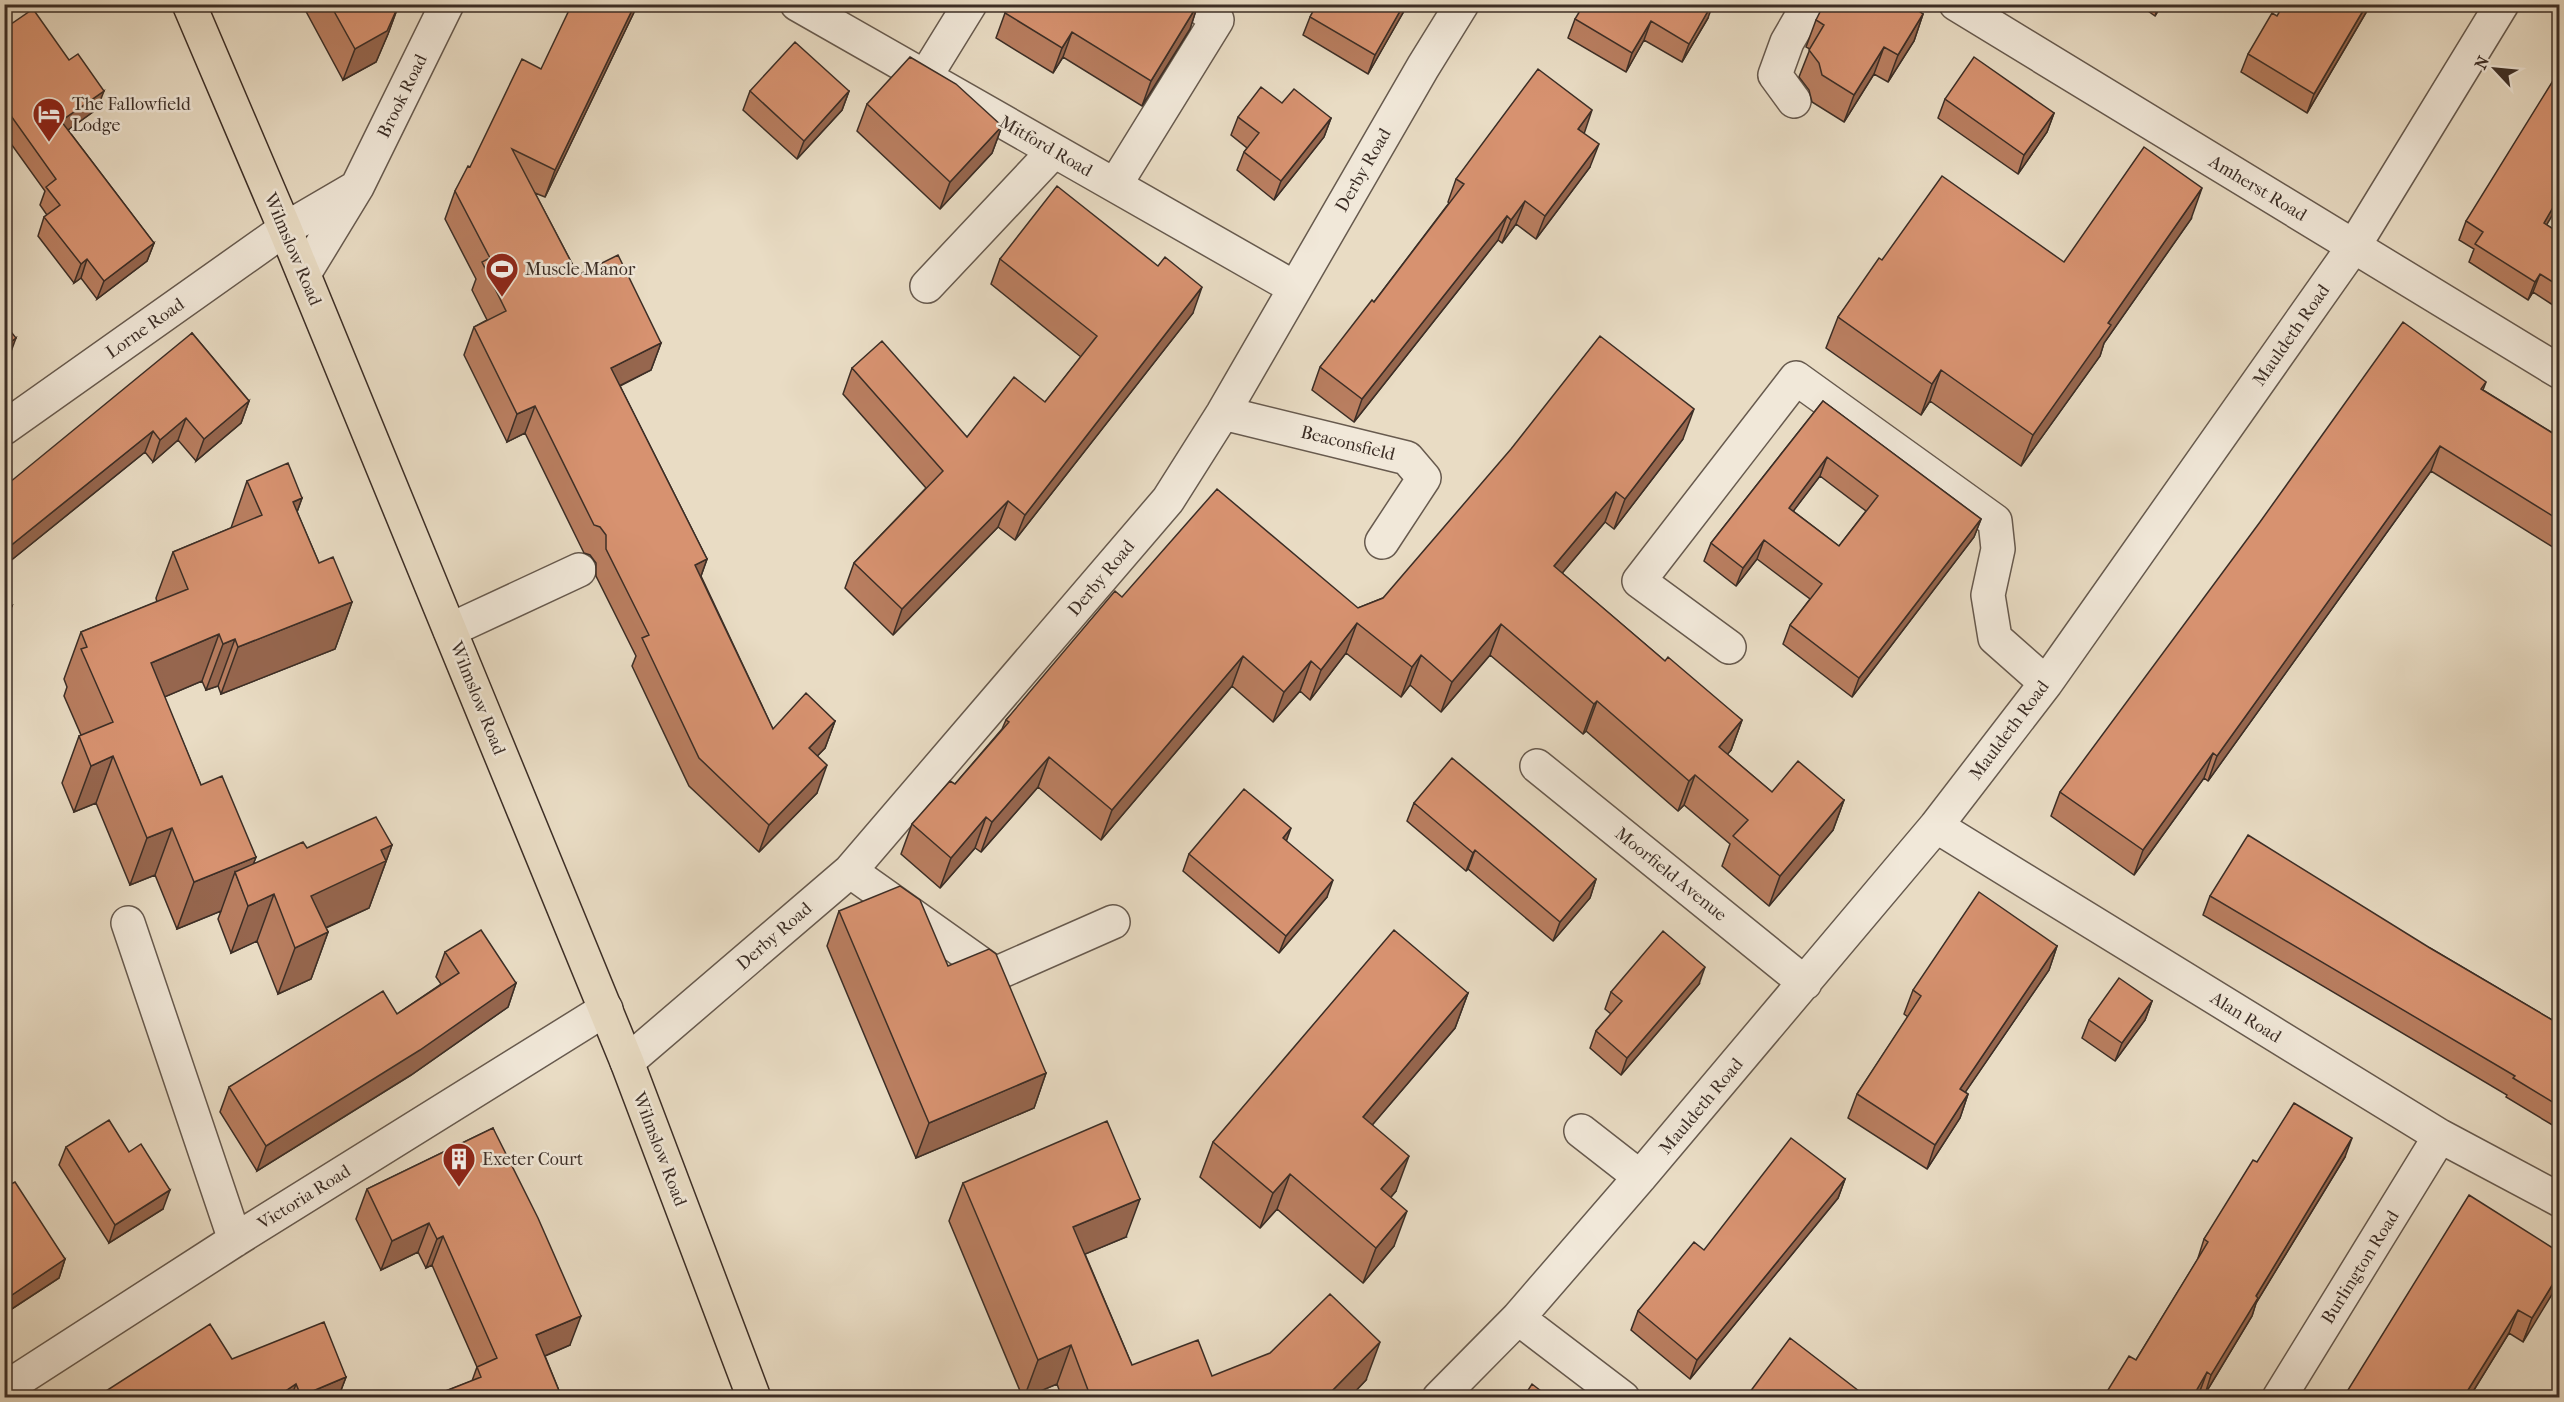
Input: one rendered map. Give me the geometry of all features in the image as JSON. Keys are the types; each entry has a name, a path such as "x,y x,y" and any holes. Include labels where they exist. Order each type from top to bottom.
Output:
{"main road":[{"name":"Wilmslow Road","path":"189,4 304,274 606,1009 754,1398"}],"street":[{"name":"Brook Road","path":"304,274 357,187 447,4"},
{"name":"Mitford Road","path":"797,4 1295,288"},
{"path":"925,77 970,4"},
{"path":"1114,185 1217,20 1197,4"},
{"name":"Derby Road","path":"627,1062 850,871 1168,500 1223,412 1462,4"},
{"path":"1794,101 1775,75 1787,42 1809,4"},
{"name":"Amherst Road","path":"1956,4 2559,372"},
{"name":"Mauldeth Road","path":"1439,1398 1518,1318 1640,1177 1936,826 2046,683 2354,246 2502,4"},
{"path":"927,286 1054,151"},
{"path":"285,229 357,187"},
{"name":"Lorne Road","path":"4,428 285,229"},
{"path":"1729,647 1639,581 1796,378 1995,521 1998,549 1988,595 1995,638 2046,683"},
{"name":"Beaconsfield","path":"1223,412 1407,458 1424,478 1382,542"},
{"path":"450,630 579,570"},
{"name":"Moorfield Avenue","path":"1537,766 1805,982"},
{"name":"Alan Road","path":"1936,826 2440,1136 2559,1200"},
{"path":"850,871 995,974 1113,922"},
{"path":"128,923 235,1240"},
{"name":"Victoria Road","path":"4,1389 235,1240 606,1009"},
{"path":"1581,1131 1640,1177"},
{"name":"Burlington Road","path":"2279,1398 2440,1136"},
{"path":"1518,1318 1623,1398"}],"building":[{"path":"330,4 399,4 387,31 355,49"},
{"path":"572,4 635,4 555,170 512,149 578,275 618,255 661,343 611,368 707,559 695,565 773,729 806,693 835,721 809,748 827,765 769,825 699,758 642,638 649,635 606,549 606,535 600,527 594,525 535,406 517,414 474,327 506,311 482,262 490,258 455,191 468,166 470,167 522,59 541,69"},
{"path":"1010,4 1198,4 1151,81 1072,32 1062,48 1005,13"},
{"path":"1317,4 1404,4 1375,55 1310,17"},
{"path":"1584,4 1712,4 1689,44 1651,21 1632,53 1575,19"},
{"path":"1824,4 1908,4 1923,14 1898,55 1884,47 1854,95 1822,75 1819,63 1809,50 1824,25 1816,20"},
{"path":"2284,4 2367,4 2314,94 2248,54 2272,13 2277,16"},
{"path":"33,9 69,60 78,54 104,91 61,121 154,243 104,281 87,259 81,264 44,217 60,205 46,187 56,179 4,106 4,29"},
{"path":"795,42 849,91 804,141 750,91"},
{"path":"910,57 956,84 1002,126 950,182 867,104"},
{"path":"1974,57 2054,113 2024,155 1945,99"},
{"path":"1538,69 1592,110 1578,129 1599,144 1545,216 1525,201 1511,220 1507,216 1362,399 1320,367 1372,300 1374,302 1464,184 1456,179"},
{"path":"2559,71 2559,197 2544,223 2559,233 2559,286 2540,274 2535,282 2475,244 2483,232 2466,221"},
{"path":"1261,87 1282,103 1294,89 1331,118 1281,181 1244,152 1259,133 1238,117"},
{"path":"2144,147 2202,188 2108,323 2111,325 2033,435 1941,370 1932,384 1838,317 1879,258 1882,260 1942,176 2064,262"},
{"path":"1057,186 1158,266 1165,257 1202,287 1025,515 1008,501 902,609 854,563 943,471 852,368 882,341 967,437 1014,377 1045,402 1097,336 1000,259"},
{"path":"2403,322 2486,382 2481,389 2559,437 2559,520 2440,446 2217,756 2213,753 2143,850 2060,792 2260,522"},
{"path":"4,323 16,338 4,347"},
{"path":"192,333 249,401 204,439 186,418 160,440 153,431 4,551 4,487"},
{"path":"1600,336 1694,409 1625,499 1616,492 1554,566 1665,661 1668,657 1742,720 1719,747 1772,792 1798,761 1844,800 1780,876 1733,836 1748,820 1695,775 1689,781 1597,701 1594,704 1501,624 1452,682 1421,655 1412,667 1357,623 1321,670 1311,661 1284,692 1243,656 1112,810 1049,757 992,822 986,817 951,858 912,824 950,781 955,784 1009,722 1006,720 1115,591 1122,597 1217,489 1358,608 1383,598 1511,449"},
{"path":"1823,401 1981,519 1859,678 1790,625 1822,584 1764,540 1743,568 1711,543","holes":["1827,457 1878,496 1839,546 1789,508"]},
{"path":"288,463 302,498 293,502 319,563 333,557 352,602 238,647 235,639 223,644 219,634 151,663 201,785 222,776 256,857 194,882 172,828 147,838 113,756 91,766 79,736 113,722 81,649 87,647 81,632 188,589 173,552 262,515 247,481"},
{"path":"4,598 12,606 4,612"},
{"path":"1452,758 1596,879 1560,922 1475,850 1473,853 1414,803"},
{"path":"1244,789 1291,828 1283,838 1333,880 1286,936 1189,854"},
{"path":"376,817 392,845 381,850 386,861 311,896 328,932 295,948 274,894 248,906 235,872 303,842 307,848"},
{"path":"2248,835 2430,948 2559,1024 2559,1106 2513,1078 2515,1076 2210,896"},
{"path":"900,886 920,900 948,966 989,949 996,954 1046,1073 929,1123 839,911"},
{"path":"1979,892 2057,946 1960,1089 1968,1094 1935,1145 1857,1094 1921,996 1913,990"},
{"path":"481,930 516,983 420,1050 266,1146 229,1087 383,991 397,1014 459,973 445,952"},
{"path":"1394,930 1468,993 1363,1117 1409,1156 1381,1189 1407,1211 1376,1248 1290,1174 1273,1193 1213,1142"},
{"path":"1663,931 1705,967 1627,1058 1596,1031 1622,1001 1611,992"},
{"path":"2119,978 2152,1001 2122,1043 2089,1020"},
{"path":"2294,1103 2352,1138 2211,1375 2207,1372 2192,1398 2103,1398 2129,1356 2136,1360 2208,1242 2204,1239 2253,1160 2257,1162"},
{"path":"109,1120 129,1152 141,1144 170,1190 115,1225 66,1147"},
{"path":"1107,1121 1140,1199 1073,1227 1132,1365 1198,1340 1212,1376 1270,1353 1330,1294 1380,1342 1325,1398 1091,1398 1071,1345 1038,1360 963,1183"},
{"path":"493,1128 538,1218 581,1316 536,1335 562,1398 440,1398 438,1394 481,1377 477,1367 497,1358 443,1236 437,1239 429,1223 392,1241 367,1189"},
{"path":"1791,1138 1845,1179 1697,1360 1638,1311 1694,1242 1704,1250"},
{"path":"4,1173 11,1184 15,1182 65,1259 9,1297 4,1290"},
{"path":"2469,1195 2559,1252 2559,1274 2532,1318 2518,1310 2463,1398 2343,1398"},
{"path":"324,1322 346,1377 301,1396 296,1384 275,1398 95,1398 210,1324 232,1359"},
{"path":"1790,1338 1868,1398 1749,1398 1747,1396"},
{"path":"1532,1384 1550,1398 1523,1398"}],"place":[{"name":"The Fallowfield Lodge","path":"49,143"},
{"name":"Muscle Manor","path":"502,298"},
{"name":"Exeter Court","path":"459,1188"}]}
